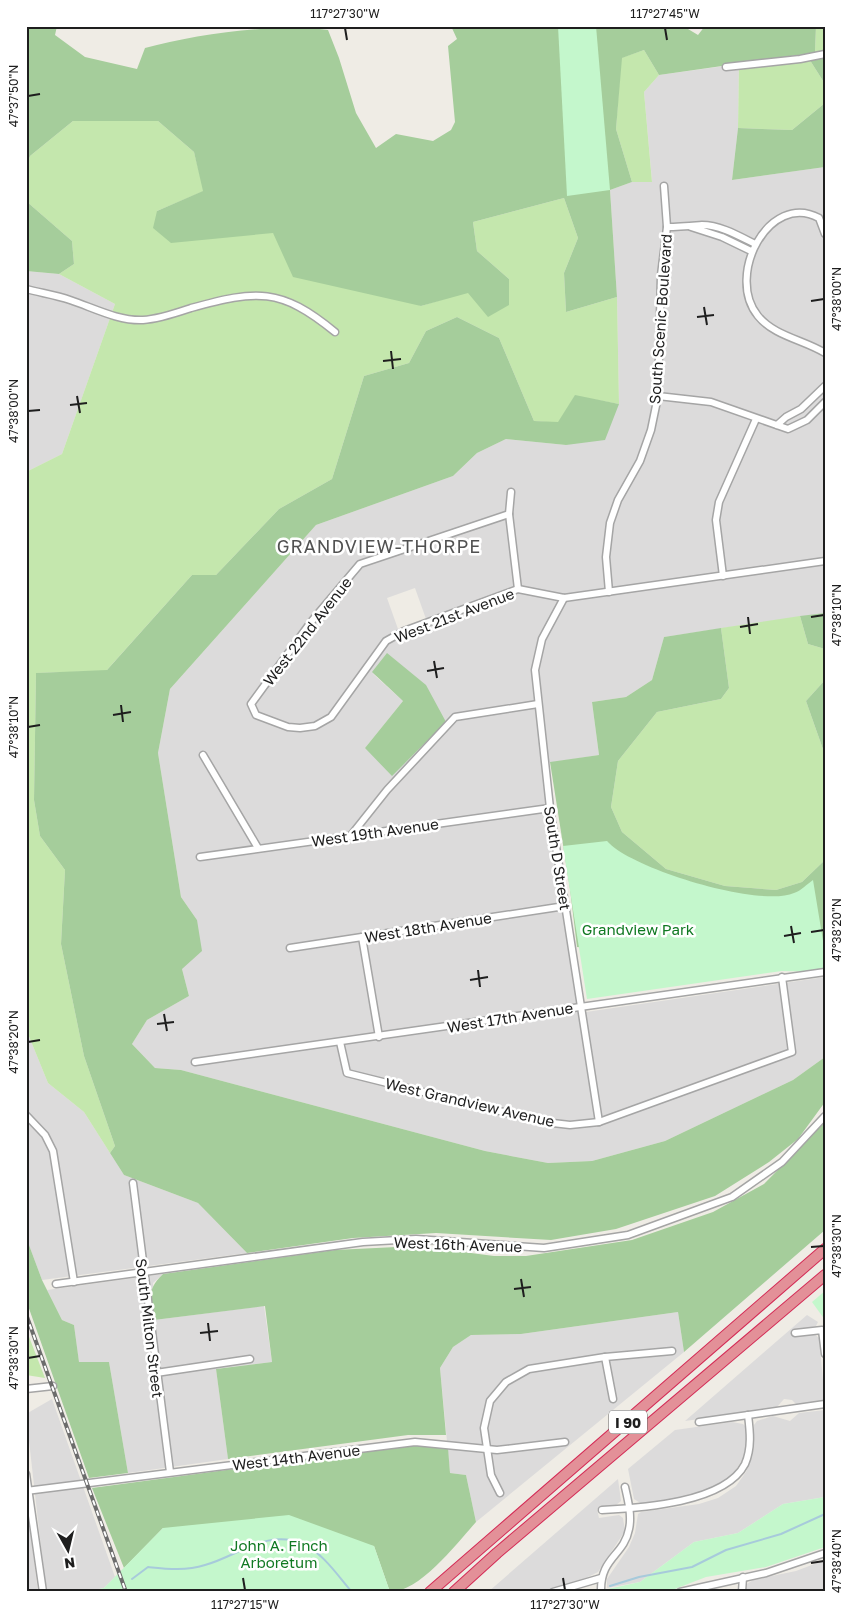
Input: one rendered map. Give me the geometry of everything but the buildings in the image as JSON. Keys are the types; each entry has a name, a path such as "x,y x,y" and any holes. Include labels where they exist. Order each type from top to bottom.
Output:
{"highway":[{"name":"I 90","path":"430,1592 825,1250"},
{"name":"I 90","path":"454,1592 497,1552 825,1275"}],"street":[{"path":"726,67 800,59 825,54"},
{"name":"South Scenic Boulevard","path":"609,592 606,557 610,523 618,500 640,461 651,430 658,396 661,275 667,227 664,186"},
{"path":"825,234 819,218 803,212 779,220 767,229 755,244 747,270 747,287 758,316 778,332 809,343 825,353"},
{"path":"691,228 703,225 723,230 755,244"},
{"path":"667,227 691,228 722,237 751,252"},
{"path":"26,289 68,299 114,316 142,320 229,298 251,295 273,297 304,308 335,332"},
{"path":"777,425 786,417 801,409 825,386"},
{"path":"658,396 711,402 788,429 800,425 825,402"},
{"path":"723,576 716,520 719,502 756,419"},
{"path":"511,492 508,514 518,589"},
{"name":"West 22nd Avenue","path":"251,704 311,622 360,564 508,514"},
{"name":"West 21st Avenue","path":"251,704 256,716 300,728 315,726 330,717 386,641 404,631 518,589 564,598 825,561"},
{"name":"South D Street","path":"564,598 542,639 535,670 550,808 599,1122"},
{"path":"352,834 387,790 455,717 538,704"},
{"path":"203,755 258,848"},
{"name":"West 19th Avenue","path":"200,856 550,808"},
{"name":"West 18th Avenue","path":"290,948 565,906"},
{"path":"362,937 379,1037"},
{"name":"West 17th Avenue","path":"195,1062 825,972"},
{"name":"West Grandview Avenue","path":"340,1042 347,1073 544,1122 570,1125 599,1122 792,1052 782,977"},
{"path":"26,1115 45,1135 53,1151 74,1282"},
{"name":"West 16th Avenue","path":"56,1284 363,1242 416,1239 544,1248 628,1235 732,1197 782,1162 825,1116"},
{"name":"South Milton Street","path":"133,1183 143,1273 170,1472"},
{"path":"795,1333 822,1330 825,1354"},
{"path":"500,1494 491,1475 484,1428 490,1401 506,1382 529,1369 605,1357 672,1350"},
{"path":"605,1357 613,1399"},
{"path":"156,1373 250,1359"},
{"path":"26,1390 53,1386"},
{"path":"699,1422 825,1404"},
{"path":"602,1510 629,1509 698,1497 720,1489 737,1476 745,1463 749,1450 748,1415"},
{"name":"West 14th Avenue","path":"27,1491 415,1442 497,1450 565,1442"},
{"path":"26,1474 43,1592"},
{"path":"601,1592 601,1578 606,1564 623,1543 629,1529 629,1509 625,1487"},
{"path":"680,1592 783,1568 825,1553"},
{"path":"742,1592 743,1577"},
{"path":"553,1592 601,1578"}],"shaded area":[{"path":"739,64 738,128 732,180 825,167 825,613 664,637 652,680 626,697 592,702 599,755 541,764 579,1013 825,977 825,1057 793,1080 665,1141 592,1161 548,1163 485,1151 181,1070 155,1068 132,1044 147,1020 189,996 182,969 197,920 181,897 158,753 170,689 316,525 453,476 477,453 506,439 566,445 619,404 617,297 610,190 632,182 652,181 644,92 659,75","holes":["415,588 426,619 398,629 387,598","372,673 446,722 365,748 403,701"]},
{"path":"26,271 59,274 115,304 62,454 26,472"},
{"path":"26,1029 48,1083 84,1112 124,1175 198,1203 247,1253 42,1280 26,1237"},
{"path":"163,1274 153,1283 154,1320 264,1306 272,1362 216,1369 228,1459 128,1473 109,1362 79,1363 74,1325 62,1320 47,1290"},
{"path":"678,1312 684,1352 476,1522 466,1475 450,1473 440,1368 453,1347 471,1335 521,1334"},
{"path":"807,1315 818,1322 816,1326 795,1331 795,1336 814,1334 819,1338 825,1401 797,1405 792,1400 784,1399 777,1407 771,1409 685,1421"},
{"path":"52,1399 115,1577 104,1588 84,1592 46,1592 26,1414"},
{"path":"825,1410 825,1497 783,1504 738,1533 694,1542 640,1582 607,1588 607,1579 629,1547 635,1533 638,1514 699,1504 718,1498 736,1486 746,1472 752,1456 754,1425 757,1421 773,1416 790,1421 799,1413"},
{"path":"732,1422 743,1424 747,1428 747,1438 744,1457 729,1481 688,1497 642,1504 634,1499 628,1469 675,1430"},
{"path":"618,1479 621,1501 615,1506 597,1509 599,1518 619,1515 623,1518 625,1531 598,1572 586,1578 543,1592 488,1592"},
{"path":"26,1499 38,1592 26,1592"},
{"path":"825,1560 825,1592 745,1592 747,1584 753,1580 796,1571"}],"green space":[{"path":"28,26 57,26 55,35 85,57 137,69 145,48 188,38 261,29 307,28 328,30 356,113 376,148 396,134 433,141 451,130 455,122 448,46 457,39 451,26 683,26 698,35 705,26 816,26 815,52 825,57 825,84 806,54 659,75 644,50 622,58 616,129 632,182 610,190 617,297 566,312 564,273 578,238 564,198 473,222 477,251 509,279 509,305 488,317 468,293 421,306 293,277 273,233 171,243 153,228 157,211 203,191 194,152 158,121 73,121 30,156 26,168 26,29"},
{"path":"558,26 596,26 610,190 567,196"},
{"path":"816,26 825,26 825,57 815,52"},
{"path":"644,50 659,75 644,92 652,182 632,182 616,129 621,58"},
{"path":"806,54 825,84 825,103 792,130 738,128 739,64"},
{"path":"825,103 825,167 732,180 738,128 792,130"},
{"path":"73,121 158,121 194,152 204,191 157,211 273,233 421,306 509,279 477,251 473,222 564,198 578,238 564,273 566,312 617,297 619,404 575,396 558,423 534,421 499,338 457,317 426,331 409,363 364,376 332,479 279,509 216,575 192,575 106,671 36,673 34,800 40,836 65,870 61,944 84,1056 115,1146 110,1153 84,1112 48,1083 26,1029 26,472 62,454 115,304 59,274 74,264 72,241 26,201 26,168 30,156"},
{"path":"26,201 72,241 74,264 59,274 26,271"},
{"path":"457,317 499,338 534,421 558,422 575,395 619,404 605,440 566,445 506,439 477,453 453,476 316,525 170,689 158,753 181,897 197,920 202,951 182,969 189,996 147,1020 132,1044 155,1068 181,1070 485,1151 548,1163 592,1161 665,1141 793,1080 825,1057 825,1102 798,1139 769,1162 715,1196 616,1229 551,1240 436,1233 353,1238 247,1253 198,1203 124,1175 110,1153 115,1146 84,1056 61,944 65,870 40,836 34,800 36,673 107,670 192,575 216,575 279,509 332,479 364,376 409,363 426,331"},
{"path":"825,613 825,649 808,644 800,616"},
{"path":"800,616 808,644 825,649 825,680 806,701 825,755 825,860 802,882 776,890 725,886 666,869 622,832 611,807 618,761 657,712 721,699 729,688 721,628"},
{"path":"721,628 729,688 721,699 657,712 618,761 611,807 622,832 666,869 725,886 776,890 802,882 825,860 825,965 577,947 550,762 599,755 592,702 626,697 652,680 664,637"},
{"path":"387,653 426,685 446,722 392,776 365,748 403,701 372,672"},
{"path":"825,680 825,755 806,701"},
{"name":"Grandview Park","path":"607,841 621,852 668,874 726,891 777,896 797,892 813,880 825,953 825,972 782,971 587,999 563,846"},
{"path":"825,1122 825,1230 684,1352 678,1312 521,1334 471,1335 453,1347 440,1368 446,1435 408,1435 228,1459 216,1369 272,1362 265,1306 154,1320 151,1295 154,1285 163,1274 335,1250 417,1246 494,1256 526,1256 632,1240 713,1212 764,1184"},
{"path":"26,1237 42,1280 62,1320 74,1325 79,1362 109,1362 128,1473 89,1478 26,1300"},
{"path":"825,1291 825,1320 812,1302"},
{"path":"26,1329 45,1378 26,1375"},
{"path":"419,1444 448,1448 450,1473 466,1475 476,1522 437,1565 425,1575 402,1590 390,1592 374,1546 163,1528 124,1568 92,1488"},
{"path":"825,1497 825,1547 766,1567 706,1577 667,1592 594,1592 640,1582 694,1542 738,1533 783,1504"},
{"name":"John A. Finch Arboretum","path":"289,1515 374,1546 390,1592 84,1592 104,1588 163,1528"}],"waterway":[{"path":"610,1586 639,1577 692,1567 726,1550 781,1534 825,1514"},
{"path":"132,1579 148,1567 177,1569 198,1567 253,1545 278,1539 303,1544 317,1553 330,1565 352,1592"}],"railway":[{"path":"26,1314 126,1592"}],"district":[{"name":"GRANDVIEW-THORPE","path":"379,546"}]}
